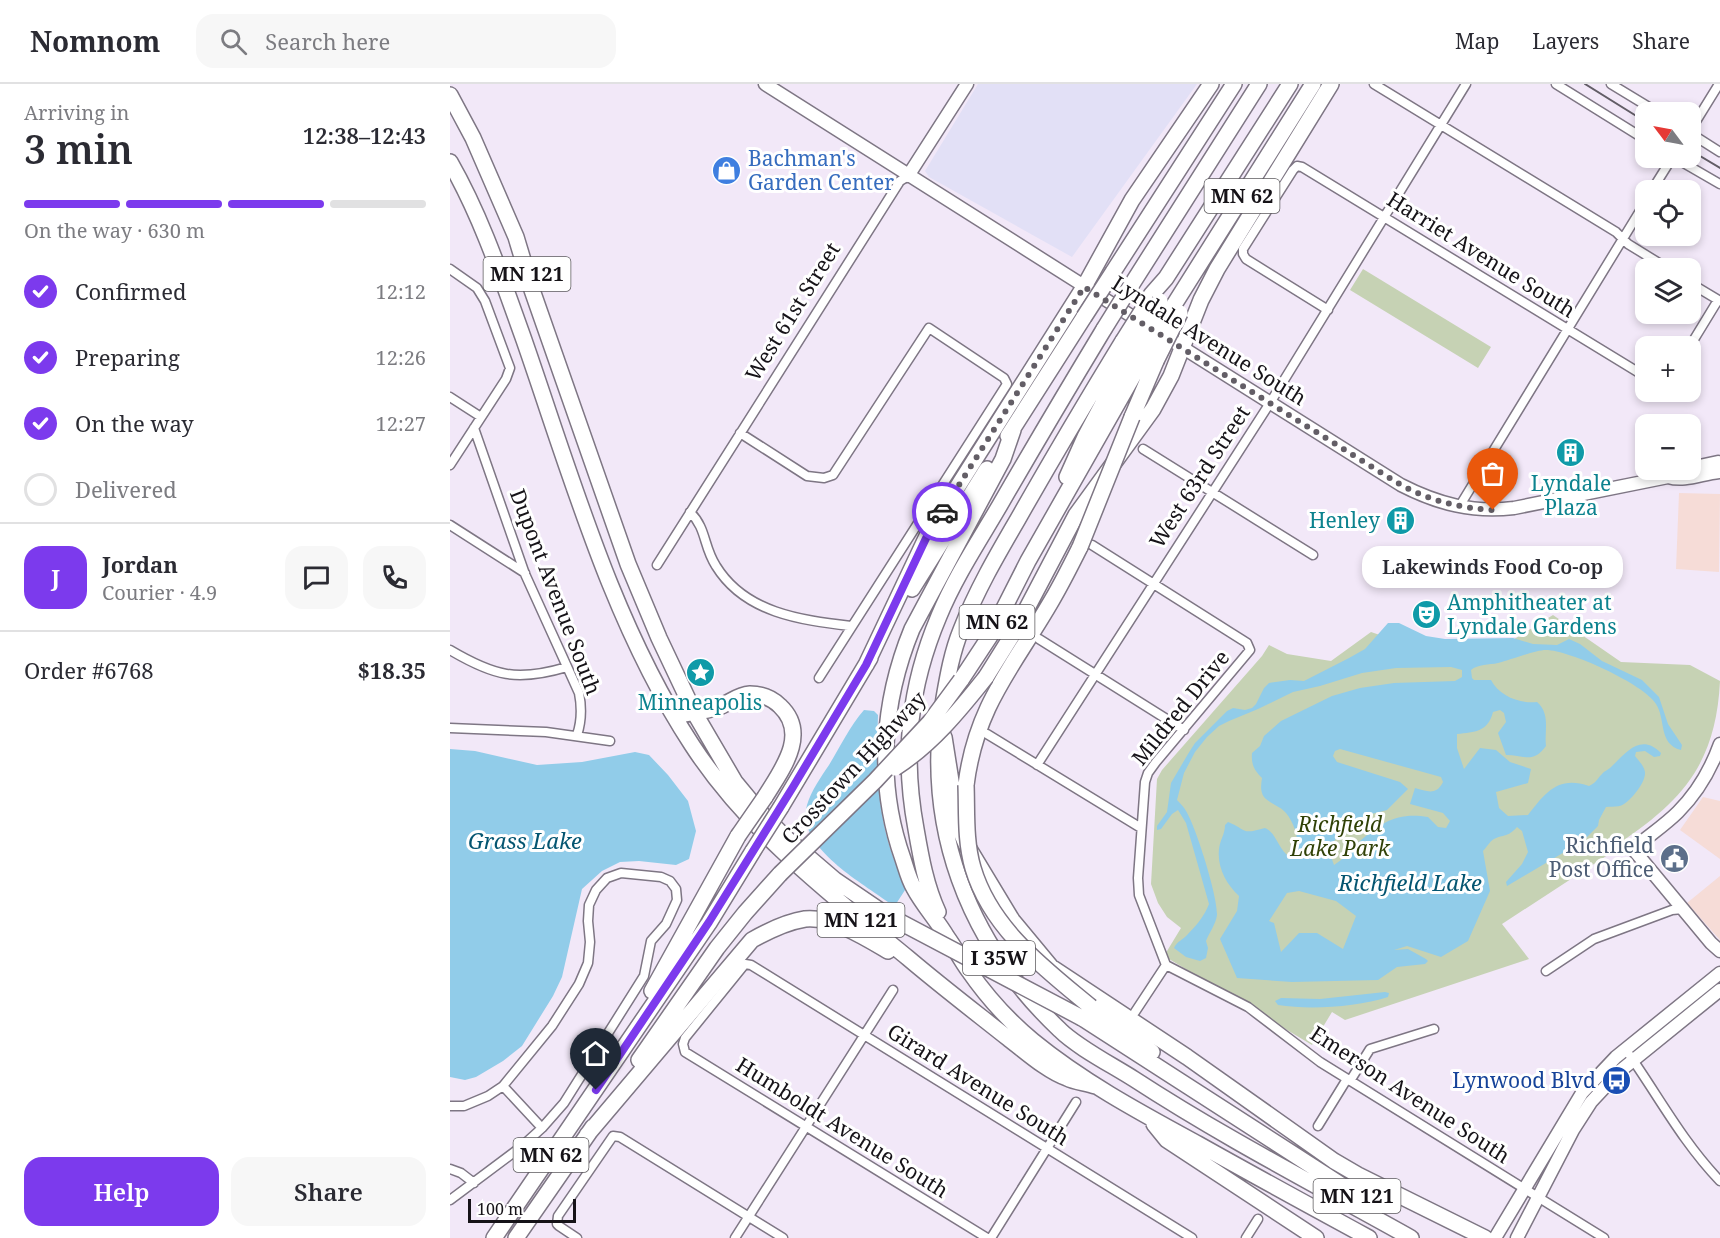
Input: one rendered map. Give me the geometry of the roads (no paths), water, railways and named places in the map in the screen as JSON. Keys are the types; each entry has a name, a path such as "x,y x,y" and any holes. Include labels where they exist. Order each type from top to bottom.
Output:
{"highway":[{"path":"866,665 929,532 1084,287 1132,200 1211,84"},
{"name":"Crosstown Highway","path":"494,1238 709,922 1013,430 1234,84"},
{"name":"I 35W","path":"1259,84 1104,329 962,571 939,615 920,669 912,705 908,739 910,802 932,900 948,937 968,971 995,1006 1031,1040 1095,1086 1369,1238"},
{"name":"I 35W","path":"1290,84 1166,278 1166,304 1139,351 1042,476 979,587 960,631 948,675 940,722 938,780 945,835 952,864 970,908 994,951 1024,992 1062,1032 1155,1093 1411,1238"},
{"name":"Crosstown Highway","path":"516,1238 717,948 780,874 875,782 930,722 962,680 990,636 1139,351 1166,304 1213,241 1313,84"},
{"path":"875,782 918,753 947,724 986,677 1016,629 1076,515 1153,409 1171,376 1181,346 1216,269 1331,84"},
{"name":"MN 121","path":"450,95 473,138 516,237 532,290 628,564 659,638 714,748 735,782 759,811 834,880 885,914 1087,1012 1238,1118 1389,1216 1416,1238"},
{"name":"MN 121","path":"450,162 489,241 586,518 618,602 639,649 692,745 710,770 770,839 818,884 961,1002 1033,1057 1066,1078 1095,1086"},
{"path":"1087,1012 1010,934 986,900 973,867 967,834 966,785 973,742 987,705 1086,546 1132,417 1139,351"},
{"path":"948,937 913,887 897,842 887,792 885,739 890,699 901,657 912,629 1003,459 1013,430"},
{"path":"609,1072 738,836 791,753 792,727 787,714 771,699 753,694 739,695 718,707 683,714 675,712 669,706"},
{"path":"714,748 711,726 718,707"},
{"path":"940,722 948,756 958,825 966,844 1012,921 1050,967 1228,1086 1247,1095 1338,1153 1399,1187 1421,1208 1485,1238"},
{"path":"587,1135 752,940 772,929 806,919 849,929 903,961 961,1002"},
{"path":"1149,1117 1167,1140 1316,1238"}],"main road":[{"name":"Lyndale Avenue South","path":"765,84 1401,485 1434,500 1460,507 1493,510 1514,508 1653,480"},
{"name":"West 61st Street","path":"908,176 967,84"},
{"name":"Lyndale Avenue South","path":"1701,468 1719,467"},
{"name":"Lyndale Avenue South","path":"1701,474 1719,467"},
{"path":"1720,744 1705,776 1686,803 1665,824 1634,849 1720,951"},
{"path":"1517,1238 1573,1130 1591,1102 1629,1055 1720,973"},
{"path":"1495,1238 1582,1093 1601,1072 1629,1055 1720,990"}],"street":[{"path":"1374,84 1623,238 1628,244 1651,258"},
{"name":"West 63rd Street","path":"1037,765 1270,403 1466,84"},
{"path":"1556,84 1635,133"},
{"path":"1611,84 1641,102"},
{"path":"1701,114 1719,84"},
{"path":"1701,139 1720,152"},
{"name":"Harriet Avenue South","path":"1328,310 1246,259 1243,254 1243,249 1297,166 1635,370"},
{"path":"1691,168 1720,184"},
{"name":"West 61st Street","path":"657,565 900,181 908,176"},
{"path":"1460,507 1635,219"},
{"path":"450,269 477,288 485,301 510,368 506,379 450,465"},
{"path":"1696,336 1719,300 1701,289"},
{"path":"740,433 807,476 824,478 833,475 929,328 1004,378 1007,384 819,678"},
{"path":"450,397 481,417"},
{"name":"Dupont Avenue South","path":"474,428 525,573 579,693 582,721 578,735"},
{"path":"1143,449 1313,555"},
{"path":"690,512 701,524 715,565 736,591 750,601 781,614 851,626"},
{"path":"450,525 525,573"},
{"path":"1086,546 1153,584"},
{"name":"Mildred Drive","path":"1153,584 1246,643 1251,650 1148,773 1141,828 1139,895 1166,965"},
{"path":"1039,639 1184,730"},
{"path":"450,650 485,670 513,676 549,672 567,667"},
{"path":"450,728 546,732 610,741"},
{"path":"987,734 1141,828"},
{"path":"450,1106 464,1106 488,1096 503,1086 552,1026 579,984 588,963 589,905 596,890 607,878 621,873 661,877 670,881 676,889 677,900 666,924 651,941 644,976 564,1103 542,1128 503,1162 450,1200"},
{"path":"1546,971 1594,939 1672,910 1683,909"},
{"name":"Girard Avenue South","path":"683,1044 685,1038 745,964 752,965 1192,1238"},
{"path":"1135,1012 1166,965"},
{"name":"Emerson Avenue South","path":"1166,965 1248,1007 1320,1062 1604,1238"},
{"path":"735,1238 893,990"},
{"path":"1318,1126 1370,1049 1434,1029"},
{"name":"Humboldt Avenue South","path":"683,1044 685,1052 989,1238"},
{"path":"1629,1055 1681,1136 1720,1181"},
{"path":"503,1086 542,1128"},
{"path":"989,1238 1076,1102"},
{"path":"577,1238 557,1224 558,1216 613,1136 620,1137 783,1238"},
{"path":"450,1169 461,1173 474,1183"},
{"path":"1246,1238 1258,1219"}],"water":[{"name":"Richfield Lake","path":"1388,623 1399,623 1426,636 1445,639 1513,638 1533,644 1557,645 1569,639 1580,644 1602,661 1642,680 1659,697 1668,724 1682,745 1681,750 1674,747 1666,737 1659,710 1649,696 1622,678 1588,662 1546,650 1474,668 1471,670 1474,680 1491,680 1505,695 1524,702 1537,702 1544,712 1546,746 1533,757 1506,755 1498,733 1506,722 1504,713 1500,710 1493,712 1488,724 1480,730 1457,734 1457,748 1464,769 1480,748 1496,750 1510,762 1531,769 1528,783 1496,792 1499,808 1508,816 1528,815 1547,793 1561,785 1578,783 1591,785 1633,747 1646,745 1653,747 1661,753 1660,756 1654,757 1645,751 1636,752 1635,756 1644,768 1645,776 1631,798 1620,806 1606,807 1598,826 1583,841 1507,886 1506,882 1522,864 1528,852 1522,831 1517,827 1508,834 1491,841 1483,851 1490,891 1468,941 1441,957 1407,946 1394,950 1408,949 1428,961 1425,964 1397,967 1378,980 1292,982 1237,978 1220,939 1237,911 1239,896 1226,881 1219,862 1219,849 1225,825 1228,822 1245,831 1265,828 1290,857 1297,848 1296,835 1288,815 1264,797 1261,790 1262,778 1253,764 1252,753 1260,746 1264,736 1281,721 1332,696 1360,688 1394,683 1455,681 1462,677 1462,670 1451,667 1396,668 1362,673 1293,692 1219,726 1195,752 1184,773 1177,800 1190,819 1200,846 1214,893 1217,915 1206,941 1208,948 1206,958 1200,961 1186,957 1174,948 1197,924 1209,904 1186,823 1178,810 1172,814 1161,829 1157,830 1157,826 1167,812 1171,783 1195,743 1227,711 1233,708 1245,710 1252,708 1269,683 1304,681 1365,649","holes":["1340,749 1441,777 1443,782 1434,791 1415,788 1410,804 1443,813 1450,821 1446,828 1438,827 1428,817 1399,817 1367,835 1334,865 1328,848 1342,832 1364,816 1387,810 1408,789 1400,782 1337,762 1333,756 1335,751","1299,891 1336,901 1356,916 1343,949 1317,933 1299,933 1281,952 1274,923 1269,921 1287,893"]},
{"path":"864,710 874,711 878,715 877,759 880,803 890,846 907,887 896,904 888,902 833,861 811,835 806,820 807,805 814,789"},
{"name":"Grass Lake","path":"450,749 475,751 537,765 582,762 635,752 649,755 688,801 696,831 689,859 676,865 639,861 620,862 602,871 582,889 562,977 553,996 522,1046 503,1061 476,1077 465,1080 450,1077"},
{"path":"1389,993 1388,997 1333,1007 1291,1007 1278,1005 1275,1001 1281,998 1320,999"}],"railway":[{"path":"1585,84 1635,115"},
{"path":"1701,157 1720,168"}],"place":[{"name":"Bachman's Garden Center","path":"727,171"},
{"name":"Lyndale Plaza","path":"1571,453"},
{"name":"Lakewinds Food Co-op","path":"1493,510"},
{"name":"Henley","path":"1401,521"},
{"name":"Amphitheater at Lyndale Gardens","path":"1426,615"},
{"name":"Minneapolis","path":"700,672"},
{"name":"Richfield Post Office","path":"1675,858"},
{"name":"Lynwood Blvd","path":"1617,1081"}],"park label":[{"name":"Richfield Lake Park","path":"1340,837"}]}
